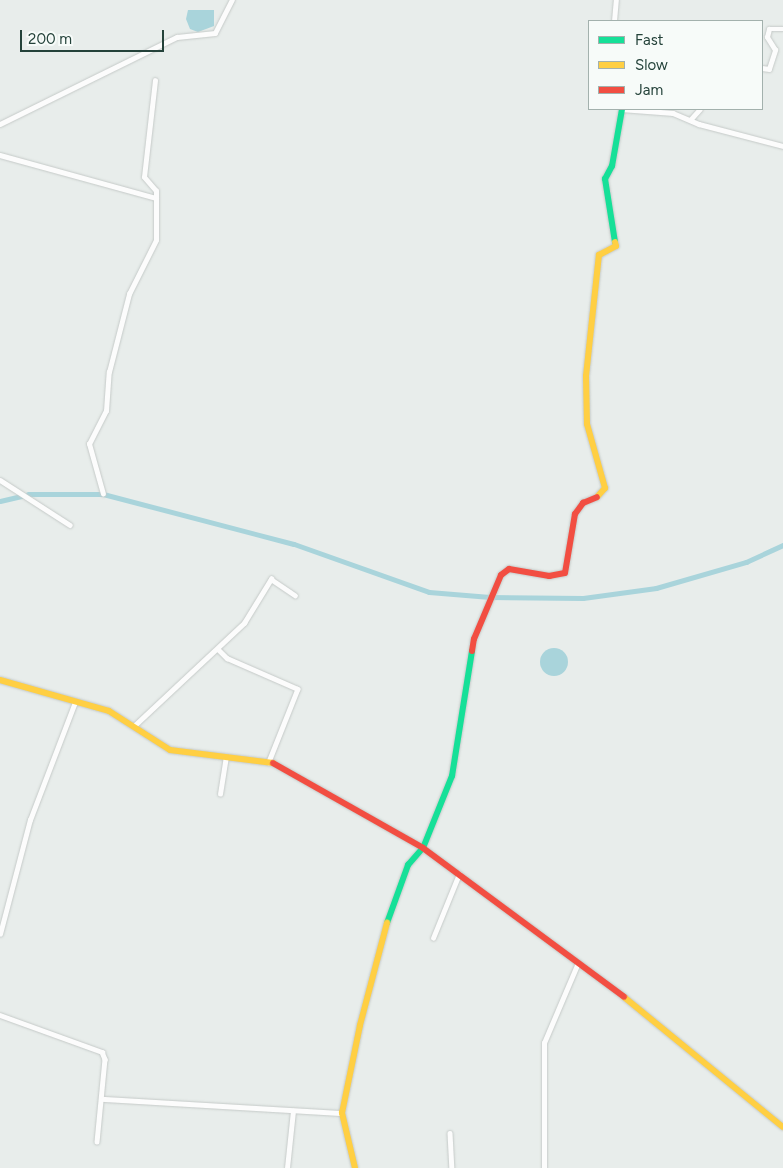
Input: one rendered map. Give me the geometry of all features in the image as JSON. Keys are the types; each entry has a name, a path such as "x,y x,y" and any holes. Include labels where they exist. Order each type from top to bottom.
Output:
{"street":[{"path":"0,124 177,37 215,33 232,0"},
{"path":"614,20 616,0"},
{"path":"763,68 769,70 775,50 767,37 769,28 783,29"},
{"path":"103,494 89,444 106,411 109,372 130,294 156,240 156,191 144,177 155,81"},
{"path":"356,1168 342,1113 360,1025 388,920 408,865 423,848 452,776 474,639 501,575 509,569 549,576 565,573 574,514 583,503 601,495 605,488 587,424 586,376 599,255 616,246 606,179 612,166 622,110"},
{"path":"634,110 672,113 706,126 783,146"},
{"path":"690,119 699,110"},
{"path":"0,155 156,198"},
{"path":"0,480 70,525"},
{"path":"134,726 218,649 219,643 244,623 271,579 295,594"},
{"path":"218,649 227,658 298,689 269,762"},
{"path":"0,680 109,712 170,750 275,763 423,848 578,963 783,1128"},
{"path":"0,934 30,820 76,702"},
{"path":"220,794 226,757"},
{"path":"433,938 459,874"},
{"path":"544,1168 544,1043 578,963"},
{"path":"0,1015 102,1052 106,1059 97,1142"},
{"path":"103,1099 342,1113"},
{"path":"288,1168 293,1111"},
{"path":"450,1133 452,1168"}],"water":[{"path":"188,10 214,10 214,26 198,32 190,29 186,19"},
{"path":"554,648 564,652 568,662 564,672 554,676 544,672 540,662 544,652"}],"waterway":[{"path":"28,494 103,494 294,544 429,592 490,597 583,598 656,588 746,562 783,545"},
{"path":"0,501 21,496"}],"traffic: fast":[{"path":"615,242 605,179 612,166 622,110"},
{"path":"387,923 408,865 423,848 452,776 472,651"}],"traffic: slow":[{"path":"597,497 605,488 587,424 586,376 599,255 616,246 615,242"},
{"path":"0,680 109,711 170,750 273,763"},
{"path":"355,1168 342,1113 360,1025 387,923"},
{"path":"624,997 783,1127"}],"traffic: jam":[{"path":"472,651 474,639 501,575 509,569 549,576 565,573 575,514 583,503 597,497"},
{"path":"273,763 423,848 624,997"}]}
